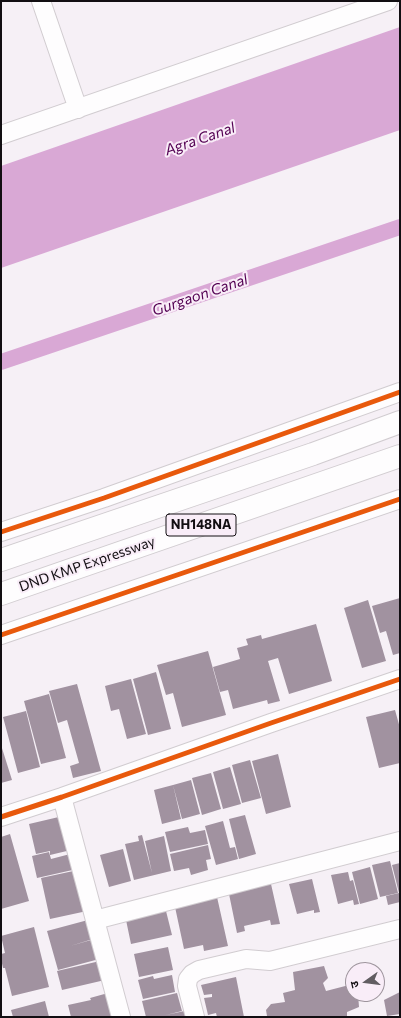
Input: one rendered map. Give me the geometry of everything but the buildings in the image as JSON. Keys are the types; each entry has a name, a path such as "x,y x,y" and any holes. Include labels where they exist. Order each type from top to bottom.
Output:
{"highway":[{"name":"NH148NA","path":"1,560 313,454 400,422"},
{"name":"DND KMP Expressway","path":"1,594 400,456"}],"street":[{"path":"41,1 78,109"},
{"path":"1,135 78,109 360,6 388,1"},
{"path":"1,532 104,498 400,392"},
{"path":"1,635 400,498"},
{"path":"1,817 400,679"},
{"path":"62,797 121,1017"},
{"path":"95,920 400,841"},
{"path":"194,1017 187,986 188,978 198,970 246,959 270,961 400,929"}],"water":[{"name":"Agra Canal","path":"400,27 400,130 1,268 1,166"}],"waterway":[{"name":"Gurgaon Canal","path":"1,362 400,227"}],"cycle path":[{"path":"1,532 104,498 400,392"},
{"path":"1,635 400,499"},
{"path":"1,817 400,679"}]}
